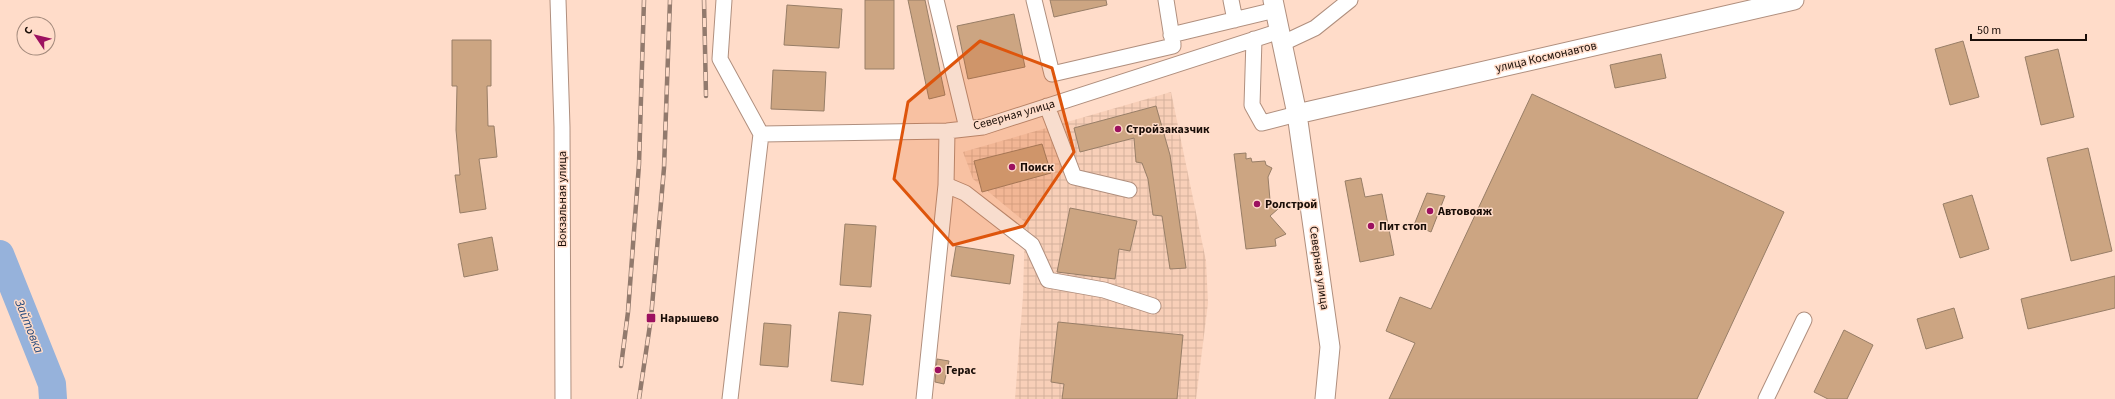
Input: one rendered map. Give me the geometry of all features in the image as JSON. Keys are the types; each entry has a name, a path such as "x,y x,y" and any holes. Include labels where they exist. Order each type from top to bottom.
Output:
{"main road":[{"name":"улица Космонавтов","path":"1297,114 1794,0"},
{"name":"Северная улица","path":"1274,5 1297,114 1330,347 1326,399"}],"street":[{"name":"Вокзальная улица","path":"558,0 562,127 563,399"},
{"path":"724,0 720,59 761,134 730,399"},
{"path":"936,0 967,128"},
{"path":"1034,0 1052,74 1172,40 1235,20 1274,5"},
{"path":"1166,0 1172,40 1182,62"},
{"path":"1231,0 1235,20"},
{"name":"Северная улица","path":"761,134 947,131 983,127 1254,39 1281,37 1315,28 1350,0"},
{"path":"1254,39 1252,105 1262,123 1297,114"},
{"path":"1047,106 1074,177 1129,190"},
{"path":"924,399 946,185 947,131"},
{"path":"946,185 965,193 1032,245 1048,280 1104,290 1153,306"},
{"path":"1766,399 1804,320"}],"highlighted area":[{"path":"980,41 1052,68 1074,152 1024,226 953,245 894,179 908,102"}],"shaded area":[{"path":"1171,92 1206,261 1208,303 1196,399 1015,399 1023,296 1025,222 973,179 963,152"}],"building":[{"path":"865,0 894,0 894,69 865,69"},
{"path":"908,0 925,0 945,95 929,99"},
{"path":"1050,0 1106,0 1107,5 1054,17"},
{"path":"787,5 842,9 839,48 784,45"},
{"path":"1014,14 1025,67 968,79 957,26"},
{"path":"452,40 491,40 491,86 487,86 488,126 494,126 497,157 479,159 486,209 460,213 455,175 460,175 456,130 457,86 452,86"},
{"path":"1963,41 1979,97 1950,105 1935,49"},
{"path":"2058,49 2074,117 2041,125 2025,57"},
{"path":"1661,54 1666,78 1615,88 1610,65"},
{"path":"773,70 826,72 824,111 771,109"},
{"path":"1532,94 1784,212 1697,399 1389,399 1415,343 1386,331 1400,297 1431,309"},
{"path":"1156,106 1170,155 1186,268 1170,269 1162,216 1153,215 1148,179 1142,163 1136,162 1134,138 1080,152 1074,128"},
{"name":"Поиск","path":"1042,144 1051,173 982,192 974,161"},
{"path":"2088,148 2112,251 2071,261 2047,158"},
{"name":"Ролстрой","path":"1246,153 1246,159 1251,158 1252,162 1265,161 1266,165 1272,168 1268,177 1270,200 1278,209 1270,216 1286,234 1275,239 1276,246 1246,249 1234,154"},
{"name":"Пит стоп","path":"1361,178 1365,197 1382,194 1394,255 1360,262 1345,181"},
{"name":"Автовояж","path":"1427,193 1445,196 1431,232 1414,225"},
{"path":"1972,195 1989,249 1960,258 1943,204"},
{"path":"1070,208 1137,221 1130,251 1119,249 1115,279 1057,272"},
{"path":"845,224 876,226 871,287 840,285"},
{"path":"492,237 498,270 464,277 458,244"},
{"path":"956,246 1014,255 1010,284 951,276"},
{"path":"2115,276 2115,308 2028,329 2021,299"},
{"path":"1954,308 1963,338 1926,349 1917,319"},
{"path":"839,312 871,315 863,385 831,381"},
{"path":"1058,322 1183,335 1177,399 1062,399 1064,384 1051,382"},
{"path":"764,323 791,325 788,367 760,365"},
{"path":"1844,330 1873,345 1847,399 1828,399 1814,392"},
{"name":"Герас","path":"937,359 949,361 944,384 935,382"}],"waterway":[{"name":"Зайтовка","path":"0,254 52,384 53,399"}],"railway":[{"path":"621,366 628,312 639,164 644,0"},
{"path":"639,399 651,318 664,168 670,0"},
{"path":"704,0 706,96"}],"place":[{"name":"Стройзаказчик","path":"1118,129"},
{"name":"Поиск","path":"1012,167"},
{"name":"Ролстрой","path":"1257,204"},
{"name":"Автовояж","path":"1430,211"},
{"name":"Пит стоп","path":"1371,226"},
{"name":"Нарышево","path":"651,318"},
{"name":"Герас","path":"938,370"}]}
